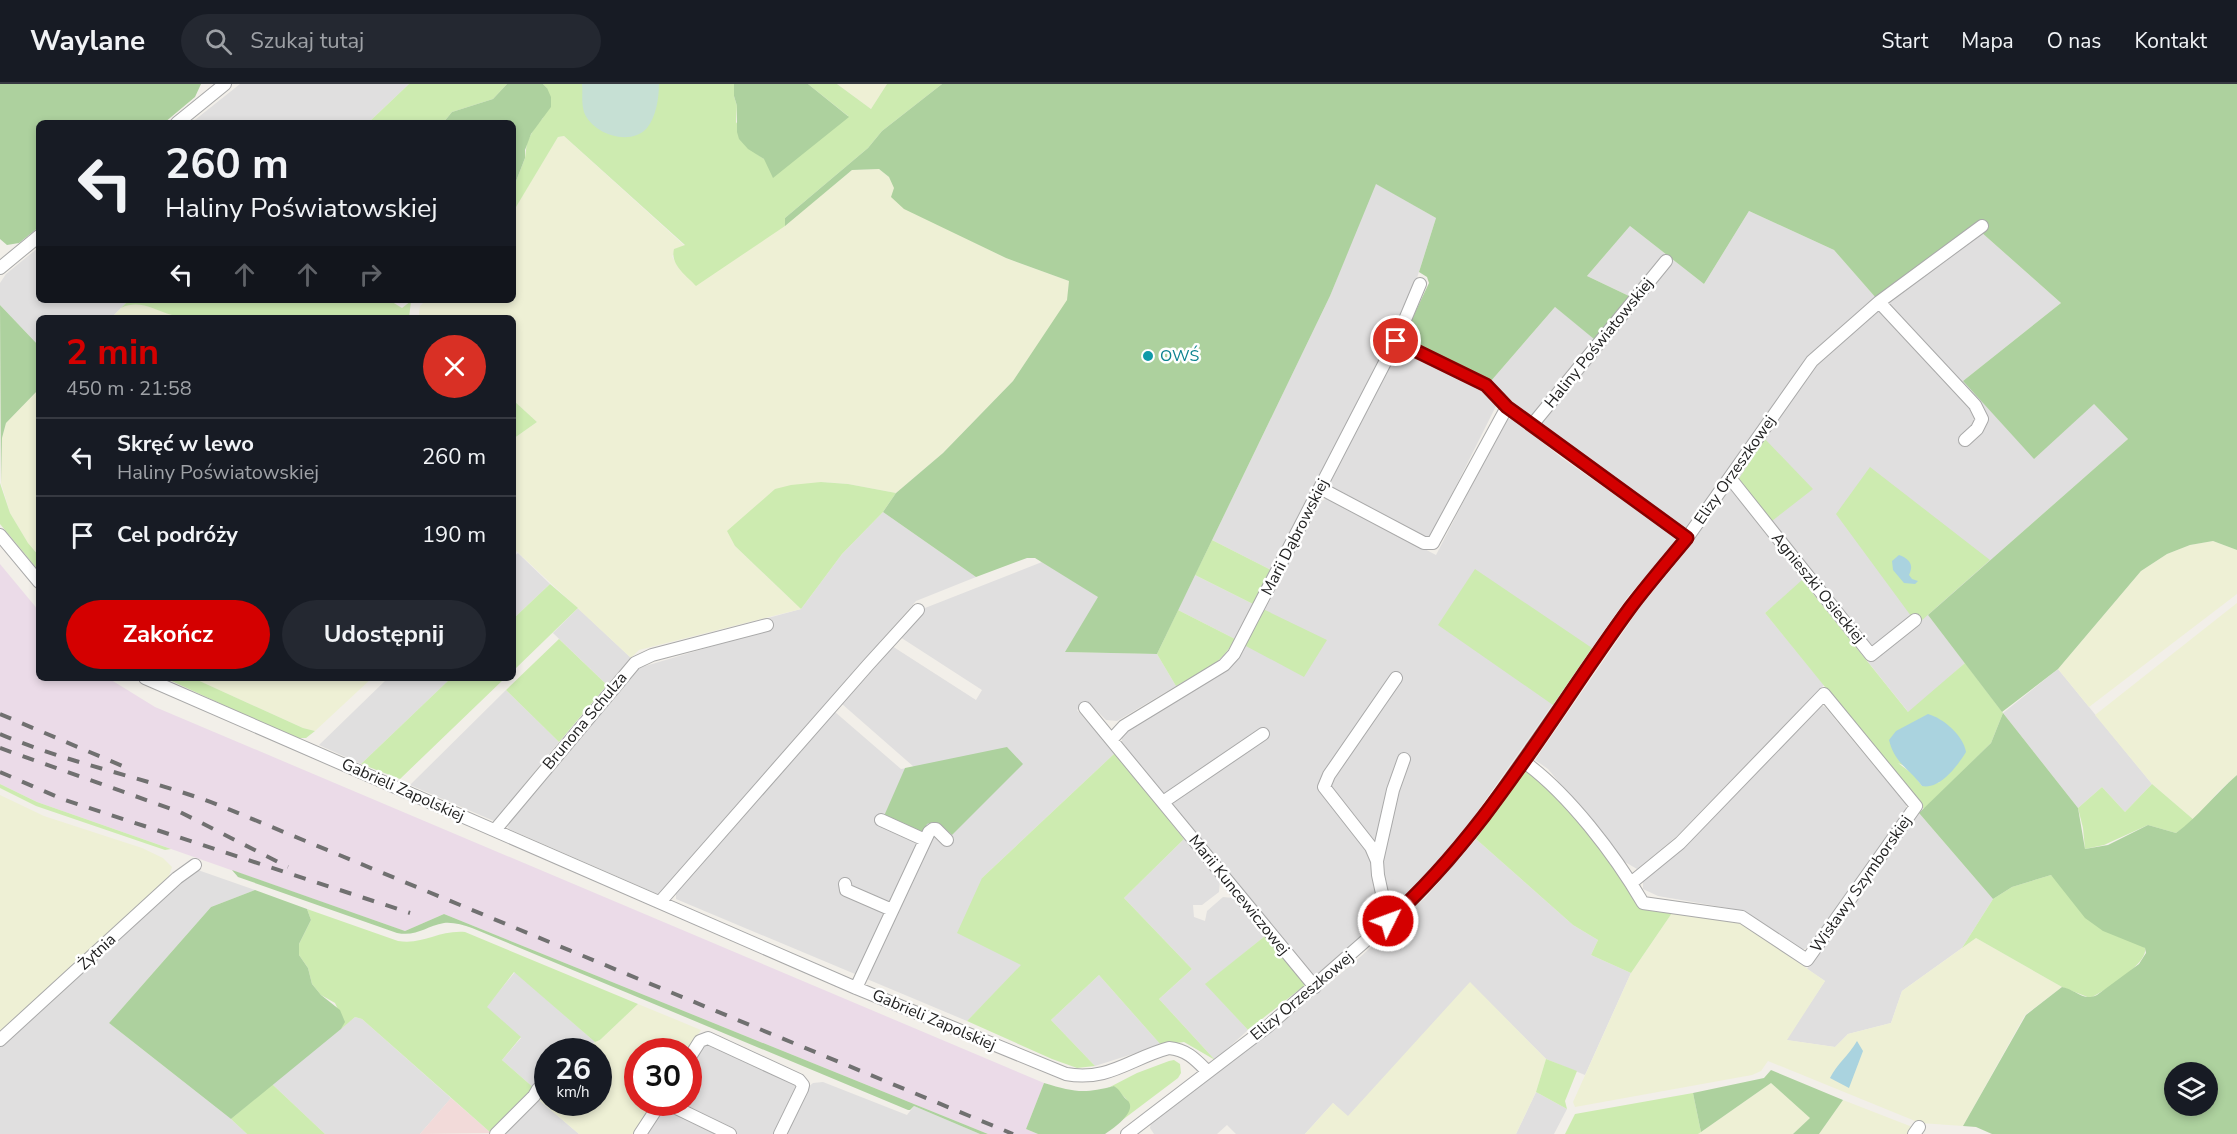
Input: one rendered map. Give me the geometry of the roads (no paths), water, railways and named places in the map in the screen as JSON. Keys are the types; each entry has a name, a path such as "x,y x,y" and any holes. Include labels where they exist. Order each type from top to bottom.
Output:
{"street":[{"path":"181,120 225,84"},
{"name":"Elizy Orzeszkowej","path":"1127,1134 1267,1027 1412,900 1449,860 1523,761 1630,607 1687,538 1812,361 1879,302 1982,226"},
{"path":"0,268 36,238"},
{"name":"Haliny Poświatowskiej","path":"1532,425 1666,261"},
{"name":"Marii Dąbrowskiej","path":"1112,739 1124,726 1224,665 1234,654 1396,341 1420,284"},
{"path":"1879,302 1974,405 1982,418 1977,429 1965,440"},
{"path":"1396,341 1486,385 1507,407 1687,538"},
{"path":"1320,488 1424,543 1433,543 1507,407"},
{"name":"Agnieszki Osieckiej","path":"1730,478 1871,655 1915,621"},
{"path":"0,535 36,578"},
{"path":"660,902 918,610"},
{"name":"Brunona Schulza","path":"495,830 635,663 652,655 767,626"},
{"path":"1377,861 1371,847 1324,787 1329,775 1395,678"},
{"name":"Gabrieli Zapolskiej","path":"152,681 856,988 1066,1074 1082,1077 1097,1076 1169,1048 1180,1049 1190,1054 1207,1071"},
{"name":"Wisławy Szymborskiej","path":"1523,761 1543,775 1589,827 1631,883 1643,903 1742,917 1808,960 1916,806 1824,694 1680,843 1631,883"},
{"name":"Marii Kuncewiczowej","path":"1085,708 1315,987"},
{"path":"1163,802 1263,734"},
{"path":"1388,921 1377,861 1393,790 1404,759"},
{"path":"881,820 925,840"},
{"path":"856,988 925,840 933,829 936,829 947,840"},
{"name":"Żytnia","path":"0,1040 177,878 195,865"},
{"path":"845,884 846,890 892,910"},
{"path":"702,1040 708,1038 799,1080 803,1084 780,1134"},
{"path":"496,1134 534,1096"},
{"path":"640,1134 652,1116"},
{"path":"692,1116 730,1134"}],"water":[{"path":"1899,555 1910,563 1909,575 1918,581 1915,584 1904,583 1893,570 1892,561"},
{"path":"1928,714 1952,728 1966,752 1953,770 1942,780 1929,786 1922,786 1895,755 1889,740 1896,731"},
{"path":"1857,1041 1863,1051 1849,1088 1830,1078"}],"railway":[{"path":"0,714 132,770"},
{"path":"0,734 27,745 221,806 1013,1134"},
{"path":"0,748 180,812 288,867"},
{"path":"0,772 62,799 410,913"}],"place":[{"name":"OWŚ","path":"1148,356"}]}
